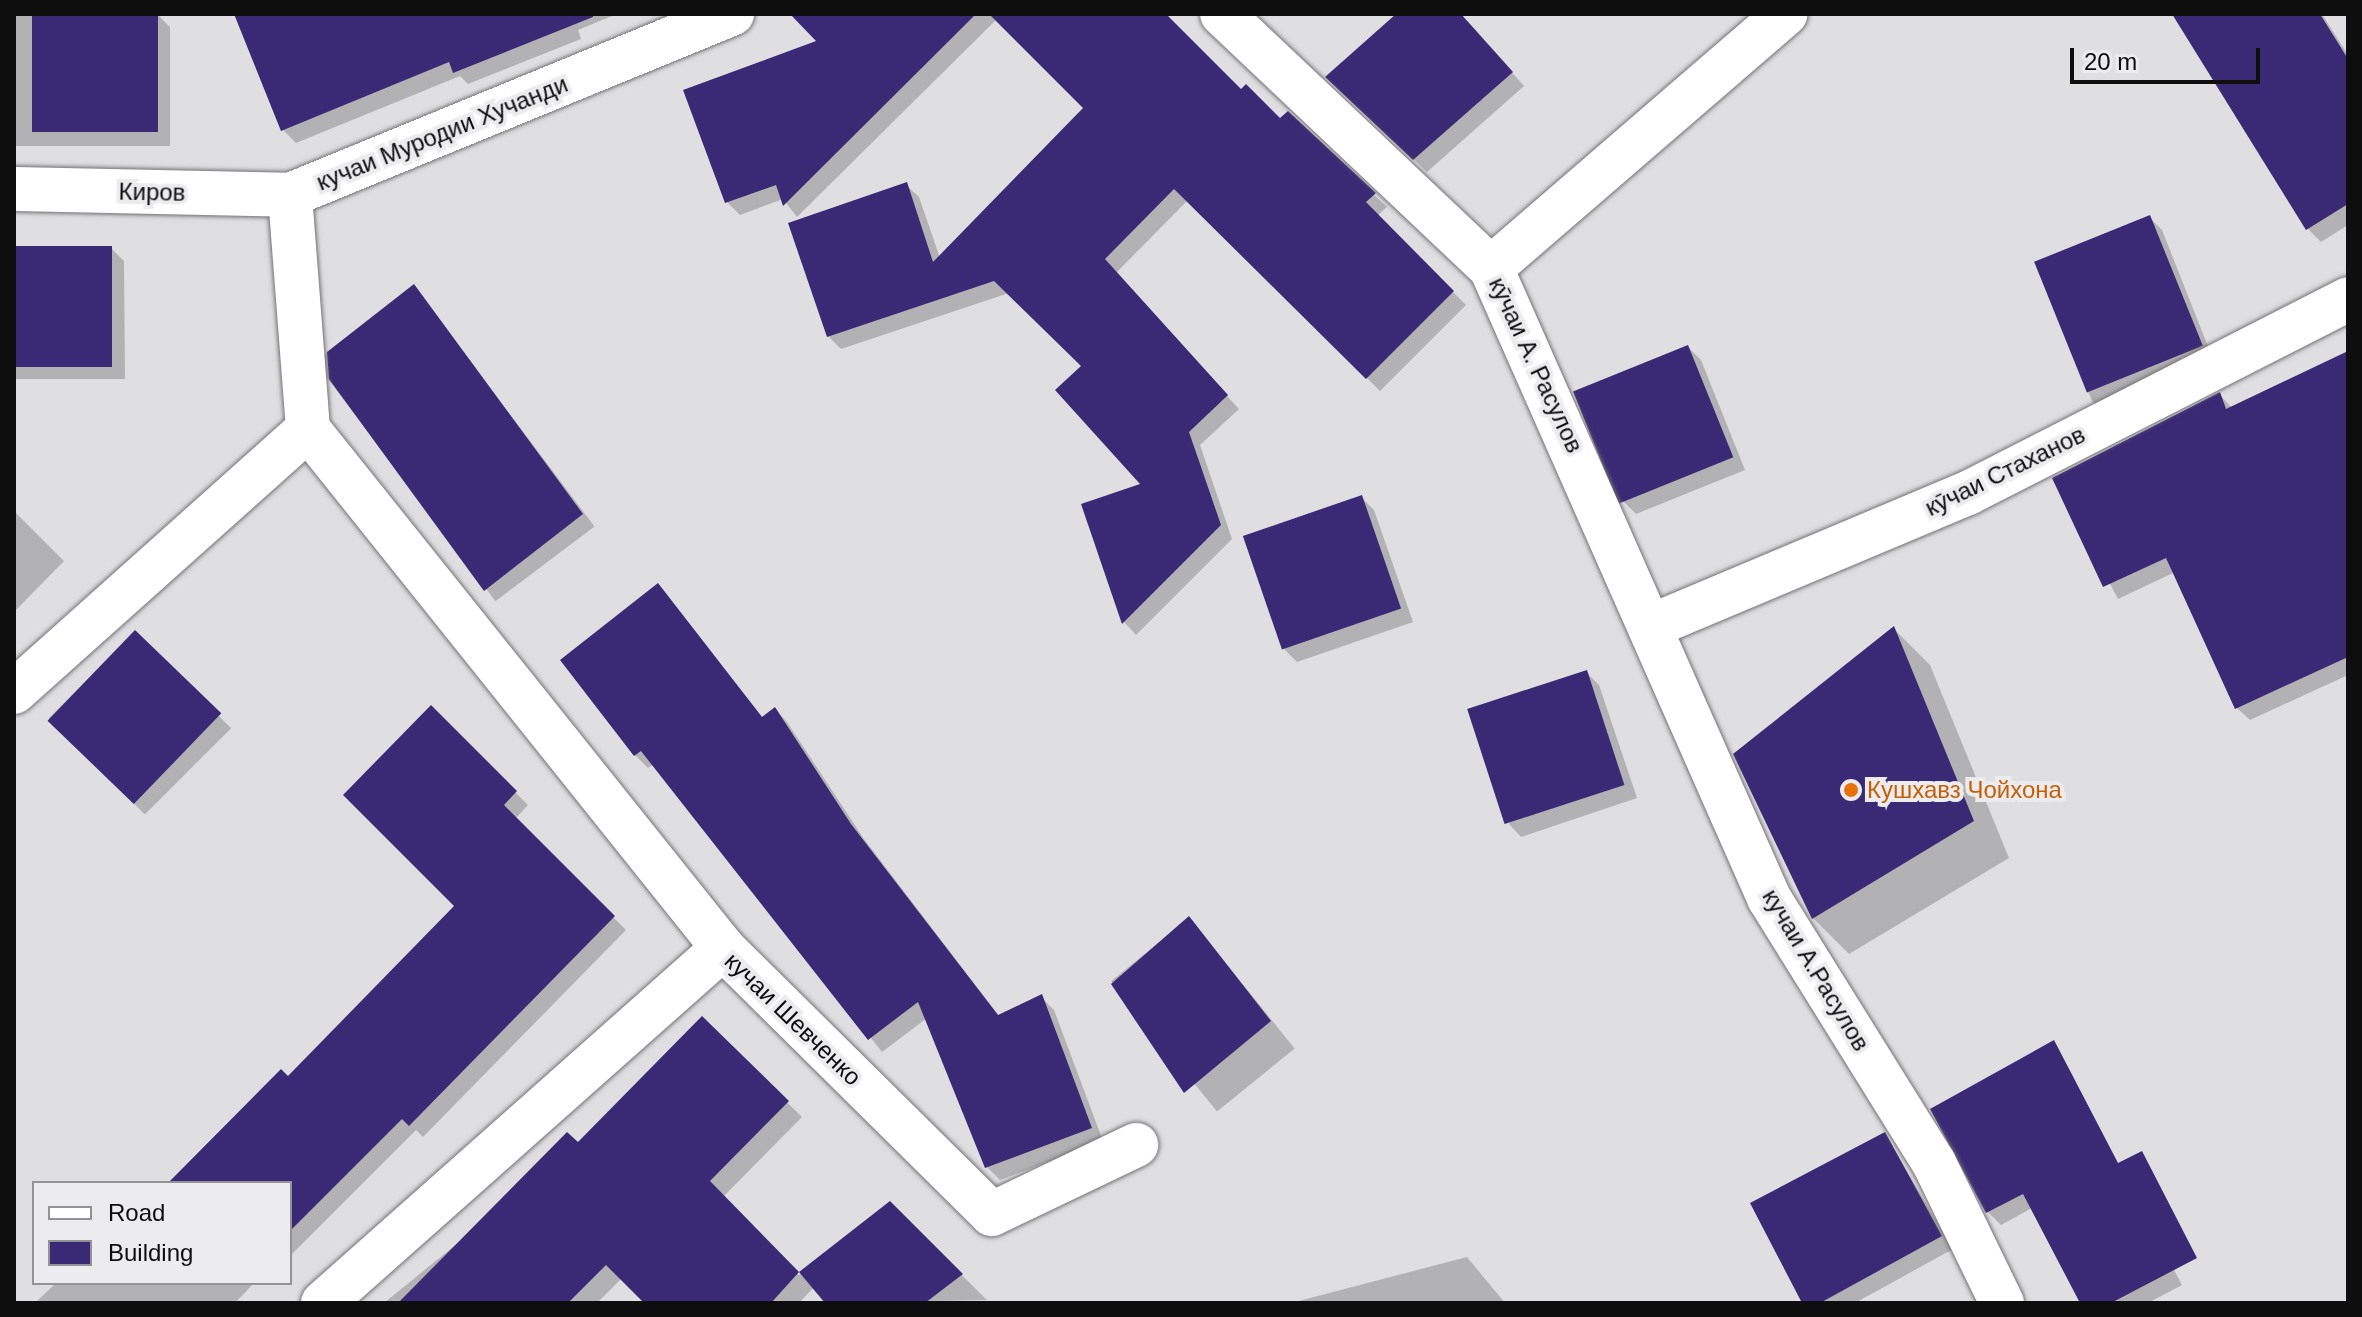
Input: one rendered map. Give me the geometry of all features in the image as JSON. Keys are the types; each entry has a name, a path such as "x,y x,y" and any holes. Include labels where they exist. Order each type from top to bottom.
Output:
{"street":[{"name":"кучаи Муродии Хучанди","path":"308,429 290,195 732,14"},
{"name":"кӯчаи А. Расулов","path":"1222,14 1491,268 1654,625"},
{"path":"1491,268 1785,14"},
{"name":"Киров","path":"14,189 290,195"},
{"name":"кӯчаи Стаханов","path":"1654,625 1968,493 2348,299"},
{"path":"14,692 308,429 723,948"},
{"name":"кучаи А.Расулов","path":"1654,625 1769,898 1934,1163 2002,1303"},
{"name":"кучаи Шевченко","path":"323,1303 723,948 992,1214 1136,1145"}],"building":[{"path":"32,14 158,14 158,132 32,132"},
{"path":"234,14 593,14 593,17 453,73 449,62 281,131"},
{"path":"790,14 976,14 783,206 776,185 725,203 683,90 816,41"},
{"path":"989,14 1166,14 1241,89 1246,84 1280,118 1288,111 1376,193 1366,202 1454,291 1366,379 1174,189 1105,259 1228,395 1189,432 1221,525 1122,624 1081,504 1140,484 1055,390 1081,366 994,281 827,337 788,223 907,182 933,262 1083,108"},
{"path":"1396,14 1461,14 1513,72 1413,160 1325,77"},
{"path":"2172,14 2320,14 2348,59 2348,204 2306,230"},
{"path":"2150,215 2203,346 2087,393 2034,262"},
{"path":"14,246 112,246 112,367 14,367"},
{"path":"414,284 583,514 484,591 329,379 327,352"},
{"path":"1688,345 1733,457 1618,504 1573,391"},
{"path":"2348,351 2348,657 2235,709 2166,558 2103,587 2052,478 2220,392 2226,409"},
{"path":"1362,495 1401,608 1282,649 1243,536"},
{"path":"658,583 762,717 775,707 851,824 998,1015 1042,994 1092,1128 985,1168 918,1002 868,1040 641,751 634,756 560,660"},
{"name":"Кушхавз Чойхона","path":"1894,626 1974,821 1812,919 1733,754"},
{"path":"135,630 221,713 134,804 47,721"},
{"path":"1587,670 1624,785 1505,824 1467,709"},
{"path":"431,705 517,791 504,805 615,916 409,1126 402,1119 292,1229 292,1181 170,1181 281,1069 288,1076 454,906 343,795"},
{"path":"1189,916 1271,1021 1184,1093 1111,984"},
{"path":"702,1016 789,1101 710,1181 799,1272 771,1303 644,1303 606,1265 568,1303 398,1303 567,1132 578,1142"},
{"path":"2054,1040 2118,1163 2142,1151 2197,1258 2111,1303 2080,1303 2023,1194 1986,1213 1930,1109"},
{"path":"1885,1132 1942,1236 1820,1303 1802,1303 1750,1203"},
{"path":"890,1201 963,1274 925,1303 825,1303 799,1272"}],"place":[{"name":"Кушхавз Чойхона","path":"1851,790"}]}
